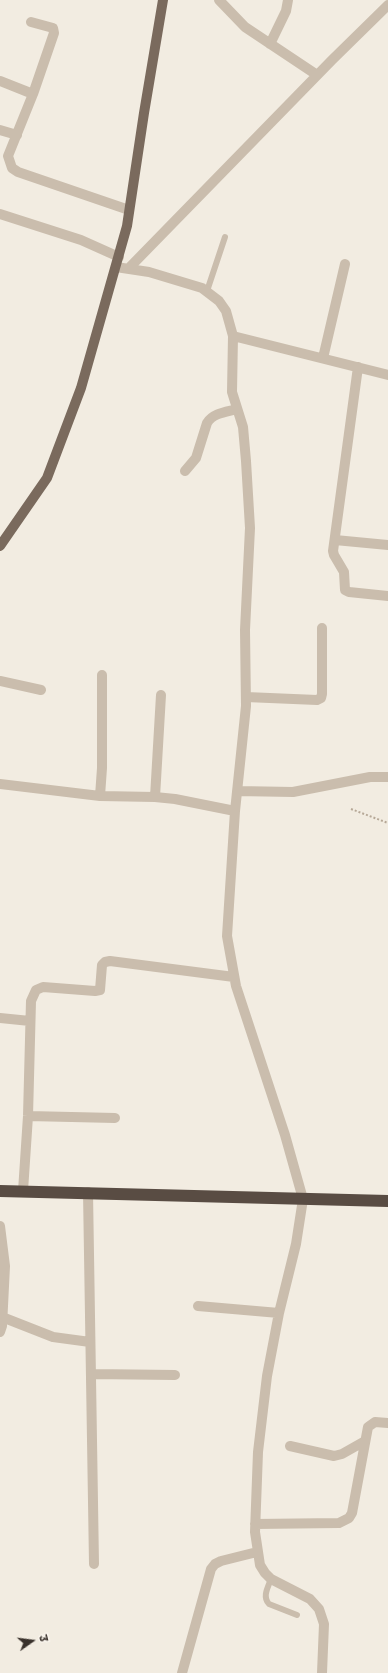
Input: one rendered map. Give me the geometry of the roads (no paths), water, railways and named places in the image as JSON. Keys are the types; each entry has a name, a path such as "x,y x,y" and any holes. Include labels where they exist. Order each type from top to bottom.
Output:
{"highway":[{"path":"0,1191 88,1192 388,1201"}],"main road":[{"path":"0,546 47,478 81,388 127,226 163,0"}],"street":[{"path":"219,0 245,27 317,75"},
{"path":"270,44 286,11 288,0"},
{"path":"128,269 317,75 388,5"},
{"path":"32,22 50,26 54,31 33,94 8,156 12,168 18,172 129,210"},
{"path":"0,81 33,94"},
{"path":"0,130 17,135"},
{"path":"0,214 81,240 128,269 149,272 202,288 219,301 226,311 233,336 232,392 243,427 250,528 246,630 246,697 235,811 227,936 234,977 242,1006 285,1135 303,1199 296,1244 279,1313 267,1376 258,1452 255,1528 260,1565 265,1573 271,1579 310,1599 319,1609 324,1624 322,1673"},
{"path":"323,358 345,264"},
{"path":"233,336 388,375"},
{"path":"358,368 333,550 334,555 344,572 345,590 349,592 388,596"},
{"path":"185,471 196,458 210,418 215,415 237,409"},
{"path":"335,540 388,545"},
{"path":"246,697 317,700 321,698 322,628"},
{"path":"100,796 102,768 102,675"},
{"path":"0,682 41,690"},
{"path":"155,797 161,695"},
{"path":"237,790 293,792 370,777 388,777"},
{"path":"0,784 100,796 175,799 235,811"},
{"path":"23,1191 28,1116 31,1001 36,990 43,987 95,991 100,990 102,965 105,962 234,977"},
{"path":"0,1018 30,1022"},
{"path":"28,1116 115,1118"},
{"path":"88,1192 94,1564"},
{"path":"0,1226 5,1266 0,1332"},
{"path":"198,1306 279,1313"},
{"path":"2,1317 53,1337 90,1342"},
{"path":"91,1374 175,1375"},
{"path":"255,1528 344,1522 352,1513 368,1427 370,1424 375,1422 388,1423"},
{"path":"290,1446 334,1456 342,1454 365,1441"},
{"path":"182,1673 211,1569 215,1564 221,1561 257,1549"}],"lane":[{"path":"207,292 225,237"},
{"path":"271,1579 265,1597 266,1601 269,1604 297,1615"}]}
